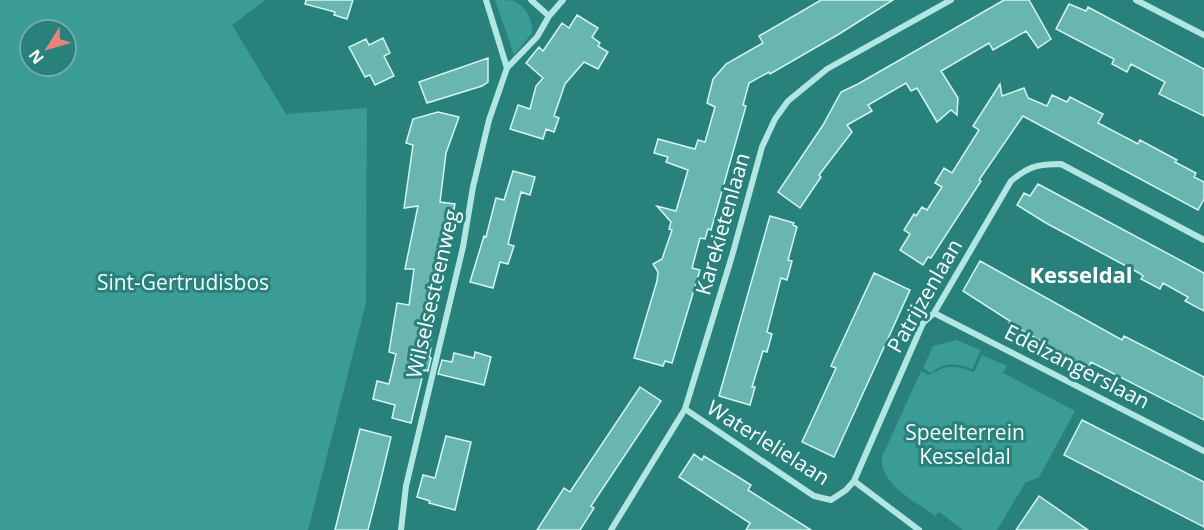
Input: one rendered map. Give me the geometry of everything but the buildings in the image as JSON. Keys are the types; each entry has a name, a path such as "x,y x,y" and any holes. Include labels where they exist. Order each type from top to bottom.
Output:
{"street":[{"path":"486,0 507,68"},
{"path":"531,0 549,15"},
{"name":"Wilselsesteenweg","path":"401,530 406,486 463,247 489,120 507,68 537,37 549,15 563,0"},
{"name":"Karekietenlaan","path":"611,530 685,409 732,256 762,147 775,119 788,101 827,69 951,0"},
{"path":"1136,0 1204,35"},
{"name":"Patrijzenlaan","path":"854,481 923,323 934,312 1011,181 1026,169 1038,165 1061,164 1204,240"},
{"name":"Edelzangerslaan","path":"934,312 1204,451"},
{"name":"Waterlelielaan","path":"685,409 814,496 823,500 831,500 846,490 854,481 919,530"}],"green space":[{"name":"Sint-Gertrudisbos","path":"0,0 266,0 232,25 286,114 367,108 366,303 308,530 0,530"},
{"path":"495,0 518,3 530,19 532,33 514,55"},
{"path":"956,340 981,350 972,369 951,364 941,366 931,373 923,368 933,346"},
{"name":"Speelterrein Kesseldal","path":"982,355 1007,366 1003,373 1075,411 1039,477 1025,483 997,530 963,530 939,512 935,516 892,484 886,476 882,457 921,371 930,375 951,367 974,372"}],"district":[{"name":"Kesseldal","path":"1081,275"}]}
